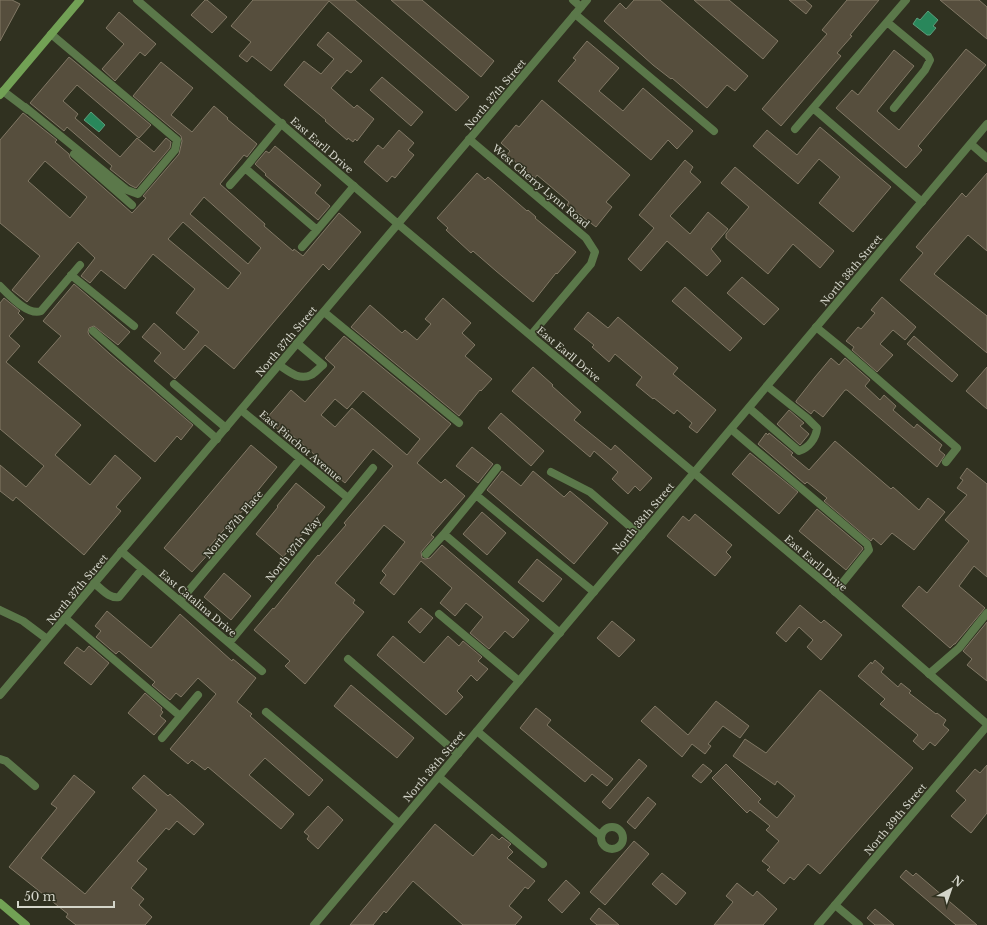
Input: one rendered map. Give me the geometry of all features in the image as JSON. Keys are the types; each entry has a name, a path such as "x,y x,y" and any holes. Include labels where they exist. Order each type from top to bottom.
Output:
{"main road":[{"path":"2,93 80,0"},
{"path":"0,903 26,925"}],"street":[{"name":"East Earll Drive","path":"137,0 398,224 835,592 987,725"},
{"path":"573,0 584,3"},
{"path":"795,129 906,0"},
{"name":"North 37th Street","path":"0,695 584,3"},
{"path":"575,14 714,131"},
{"path":"887,22 928,56 930,60 925,70 894,108"},
{"path":"2,93 25,108 127,190 138,194 176,150 177,140 51,34"},
{"path":"25,108 36,121 132,205"},
{"path":"813,108 922,202"},
{"path":"230,185 282,124"},
{"name":"North 38th Street","path":"314,925 987,124"},
{"name":"West Cherry Lynn Road","path":"469,139 586,238 595,252 591,264 531,335"},
{"path":"971,144 987,158"},
{"path":"245,168 317,230"},
{"path":"302,247 354,186"},
{"path":"0,286 20,304 36,313 41,311 80,265"},
{"path":"71,275 134,326"},
{"path":"324,312 459,424"},
{"path":"816,328 843,349 957,448 946,462"},
{"path":"93,331 217,439"},
{"path":"279,365 291,374 302,377 310,376 323,365 298,343"},
{"path":"174,384 226,428"},
{"path":"749,408 799,452 805,449 816,436 817,428 807,418 767,386"},
{"name":"East Pinchot Avenue","path":"241,410 348,498"},
{"path":"731,429 867,544 870,550 835,592"},
{"name":"North 37th Place","path":"180,601 300,459"},
{"name":"North 37th Way","path":"230,643 373,468"},
{"path":"426,554 497,468"},
{"path":"551,472 590,492 641,536"},
{"path":"476,495 594,592"},
{"path":"444,534 560,633"},
{"name":"East Catalina Drive","path":"121,551 262,671"},
{"path":"94,583 110,597 119,597 142,569"},
{"path":"0,610 23,621 47,640"},
{"path":"439,614 519,681"},
{"path":"929,674 959,648 987,614"},
{"path":"65,618 180,716"},
{"path":"348,659 458,754"},
{"path":"162,738 198,695"},
{"path":"266,712 399,823"},
{"name":"North 39th Street","path":"818,925 987,725"},
{"path":"477,731 601,836"},
{"path":"0,760 6,761 35,786"},
{"path":"438,777 543,864"},
{"path":"835,905 859,925"}],"shaded area":[{"path":"928,11 938,20 933,26 936,28 930,35 927,35 913,24 917,18 920,20"},
{"path":"91,112 105,125 99,132 84,120"}],"building":[{"path":"0,0 12,0 20,4 0,41"},
{"path":"205,0 207,0 227,17 212,33 191,15"},
{"path":"253,0 355,0 469,97 456,111 329,1 271,71 252,56 247,62 239,56 251,42 231,26"},
{"path":"391,0 422,0 494,61 481,77"},
{"path":"634,0 660,0 748,76 735,91 727,85 707,108 672,78 671,79 653,65 604,21 620,3 626,9"},
{"path":"694,0 729,0 778,41 763,59"},
{"path":"789,0 805,0 812,6 806,14"},
{"path":"847,0 879,0 837,53 841,56 781,126 762,109 827,34 822,30"},
{"path":"940,0 979,0 987,7 987,39"},
{"path":"119,12 156,44 145,56 140,52 115,81 102,69 124,44 106,28"},
{"path":"328,32 362,61 351,73 347,70 331,88 354,108 357,105 374,119 357,141 355,139 353,142 348,138 347,140 325,121 326,120 284,85 304,61 321,74 334,59 317,45"},
{"path":"587,41 619,68 599,91 623,111 643,88 693,131 677,149 668,140 651,160 558,81 576,60 573,58"},
{"path":"966,49 986,65 918,146 922,150 906,168 836,108 852,90 858,95 894,50 914,66 877,111 899,130"},
{"path":"69,57 151,125 139,138 77,85 63,101 78,114 75,118 120,157 137,138 154,152 166,138 171,142 170,148 136,188 110,169 112,166 67,127 64,131 30,103"},
{"path":"161,62 193,88 171,115 192,132 214,106 257,144 247,157 244,155 220,184 293,251 294,249 303,256 339,213 361,232 329,270 323,264 234,369 205,345 175,379 154,361 161,353 142,337 154,323 184,350 199,332 176,313 195,289 153,254 125,289 101,270 90,283 81,276 95,258 78,242 27,302 12,290 40,256 0,223 0,140 23,113 57,140 55,142 69,154 70,158 132,213 146,198 143,196 179,154 182,141 181,136 133,96","holes":["45,161 87,197 70,218 28,181","204,197 261,248 248,264 190,214","183,222 241,273 228,289 168,239"]},
{"path":"382,77 423,112 411,126 370,90"},
{"path":"542,100 630,175 606,202 612,207 596,227 567,205 569,202 537,175 535,178 507,155 510,151 501,143 516,125 519,127"},
{"path":"820,127 891,187 853,232 819,203 840,177 819,159 798,184 753,146 767,130 797,155"},
{"path":"399,130 414,143 408,150 414,155 395,178 392,176 387,182 364,162 378,145 383,149"},
{"path":"275,146 321,185 315,193 330,206 318,220 265,175 266,174 255,164 266,151 269,153"},
{"path":"685,160 693,167 690,172 701,182 670,216 690,234 708,212 728,229 711,249 721,261 707,276 667,241 641,271 628,259 654,228 639,215"},
{"path":"735,167 834,251 820,268 793,244 768,274 726,238 726,234 749,207 721,183"},
{"path":"477,173 485,180 488,177 576,252 557,274 556,273 533,302 473,251 471,253 446,230 448,228 437,218"},
{"path":"987,173 987,251 968,235 934,274 987,316 987,353 900,280 923,253 916,247 962,193 966,197"},
{"path":"742,277 779,309 764,325 727,293"},
{"path":"74,284 130,332 118,345 94,326 89,328 89,335 193,425 181,440 177,436 155,462 38,362 61,336 43,321"},
{"path":"685,287 742,338 730,351 672,301"},
{"path":"882,297 916,327 905,340 893,330 880,344 893,355 877,372 852,350 854,347 846,341 858,327 861,329 875,313 871,310"},
{"path":"4,298 20,311 18,313 24,319 9,336 20,346 6,362 81,425 55,455 90,485 115,455 141,478 116,507 121,511 84,555 16,497 13,501 0,491 0,465 26,487 44,466 0,429 0,303"},
{"path":"443,298 471,323 462,333 475,345 465,356 492,379 481,391 480,390 459,416 351,327 370,305 402,333 405,330 417,340 431,324 425,319"},
{"path":"588,312 608,328 618,317 678,368 673,374 716,410 697,433 689,427 692,423 677,410 674,414 636,385 642,377 615,354 609,362 592,347 594,345 574,329"},
{"path":"344,336 451,424 417,463 441,483 445,479 465,496 431,535 434,537 421,552 422,558 430,558 442,545 529,620 513,638 505,631 489,649 470,633 483,617 466,603 455,616 440,603 452,588 421,561 394,595 380,583 386,575 382,571 405,542 384,525 335,583 355,600 353,603 364,612 305,684 285,666 290,661 254,630 273,608 274,609 318,555 319,556 346,525 344,523 393,466 373,449 345,483 322,464 323,462 292,435 289,439 266,419 291,390 305,402 335,367 325,358","holes":["363,391 420,439 407,455 352,408 335,427 321,415 335,399 347,409"]},
{"path":"914,336 958,375 952,382 907,344"},
{"path":"831,358 839,365 845,358 870,380 865,386 880,400 884,395 896,406 893,410 914,428 917,424 942,445 939,450 945,455 937,467 847,390 845,390 823,417 814,410 811,414 796,402"},
{"path":"533,367 581,412 574,420 611,450 615,445 652,478 640,491 635,486 628,494 612,479 618,472 594,451 590,457 512,391"},
{"path":"987,367 987,409 966,391"},
{"path":"789,410 804,423 800,426 809,434 800,445 777,424"},
{"path":"501,413 544,451 531,466 488,428"},
{"path":"766,433 768,435 769,433 793,453 791,455 809,470 835,441 891,489 893,487 919,510 928,498 945,512 914,550 892,533 881,545 873,538 871,541 824,501 827,498 807,482 805,484 758,444"},
{"path":"251,445 277,467 255,494 256,496 236,518 235,517 209,547 212,550 192,572 164,548"},
{"path":"472,447 493,464 478,483 456,466"},
{"path":"750,453 798,492 779,514 732,474"},
{"path":"967,468 987,484 987,577 974,566 959,586 985,608 950,648 902,606 919,586 927,593 969,541 945,520 967,495 957,488 963,480 960,478"},
{"path":"502,471 521,486 533,471 564,497 570,491 608,523 574,564 487,490"},
{"path":"296,483 325,507 283,557 256,534"},
{"path":"817,509 863,549 846,570 799,531"},
{"path":"482,512 506,533 487,555 463,534"},
{"path":"695,514 732,545 726,552 731,557 715,576 667,536 683,516 689,521"},
{"path":"537,559 562,579 543,602 518,582"},
{"path":"224,573 251,596 231,620 204,597"},
{"path":"800,605 821,623 824,620 842,635 821,660 807,647 813,640 799,627 786,642 776,633"},
{"path":"421,608 433,618 420,633 408,622"},
{"path":"107,611 151,648 180,614 232,661 233,659 256,678 237,702 252,714 250,716 323,780 309,796 265,758 249,775 294,814 281,829 208,767 205,770 192,760 188,764 170,749 216,694 198,678 181,697 176,693 170,700 152,685 155,682 119,651 116,654 96,637 101,631 95,626"},
{"path":"612,621 635,640 619,657 597,638"},
{"path":"987,622 987,681 967,665 972,659 963,651"},
{"path":"393,636 424,663 448,636 459,646 463,641 482,657 478,661 488,669 477,681 471,675 457,691 463,697 446,715 377,655"},
{"path":"89,646 109,663 91,685 64,663 77,647 84,652"},
{"path":"875,660 884,668 881,672 898,687 901,683 911,691 909,693 946,720 943,725 949,730 935,746 930,742 923,750 913,741 918,735 880,704 885,699 858,676 871,662 872,664"},
{"path":"351,685 414,738 397,758 334,706"},
{"path":"820,690 913,768 820,874 808,864 794,880 790,877 784,884 767,870 770,867 762,861 779,841 766,830 770,826 750,810 747,813 712,778 726,764 761,799 758,802 777,818 795,796 777,781 775,785 733,756 745,739 766,753"},
{"path":"145,693 162,708 161,710 163,712 160,716 166,721 154,735 128,713"},
{"path":"716,701 749,726 740,738 723,726 708,744 711,746 705,754 692,744 682,757 641,721 655,706 688,735"},
{"path":"536,708 551,720 547,725 613,779 607,786 592,774 585,782 520,728"},
{"path":"639,759 647,766 610,809 602,802"},
{"path":"703,764 712,771 701,783 692,776"},
{"path":"987,765 987,813 971,833 951,816 966,800 956,791 975,769 980,773"},
{"path":"74,775 95,792 41,858 85,894 157,810 132,788 144,775 168,796 170,794 204,824 194,835 177,821 169,830 166,828 137,861 147,869 131,888 144,899 139,905 152,917 145,925 76,925 66,917 68,914 9,867 57,808 51,804"},
{"path":"648,797 656,804 635,829 627,822"},
{"path":"328,806 343,820 318,849 307,839 309,836 304,832"},
{"path":"435,824 473,856 492,834 499,840 502,837 511,844 508,847 513,852 507,858 535,881 528,889 525,887 509,906 522,917 515,925 463,925 413,881 386,913 384,911 373,925 350,925"},
{"path":"634,841 649,854 605,905 590,892"},
{"path":"906,870 913,876 916,873 977,925 956,925 900,877"},
{"path":"662,873 686,893 676,905 652,884"},
{"path":"566,880 580,893 562,913 548,900"},
{"path":"737,883 753,896 757,891 777,909 763,925 714,925 733,902 726,896"},
{"path":"599,908 619,925 597,925 590,919"},
{"path":"875,909 894,925 875,925 867,918"}]}
